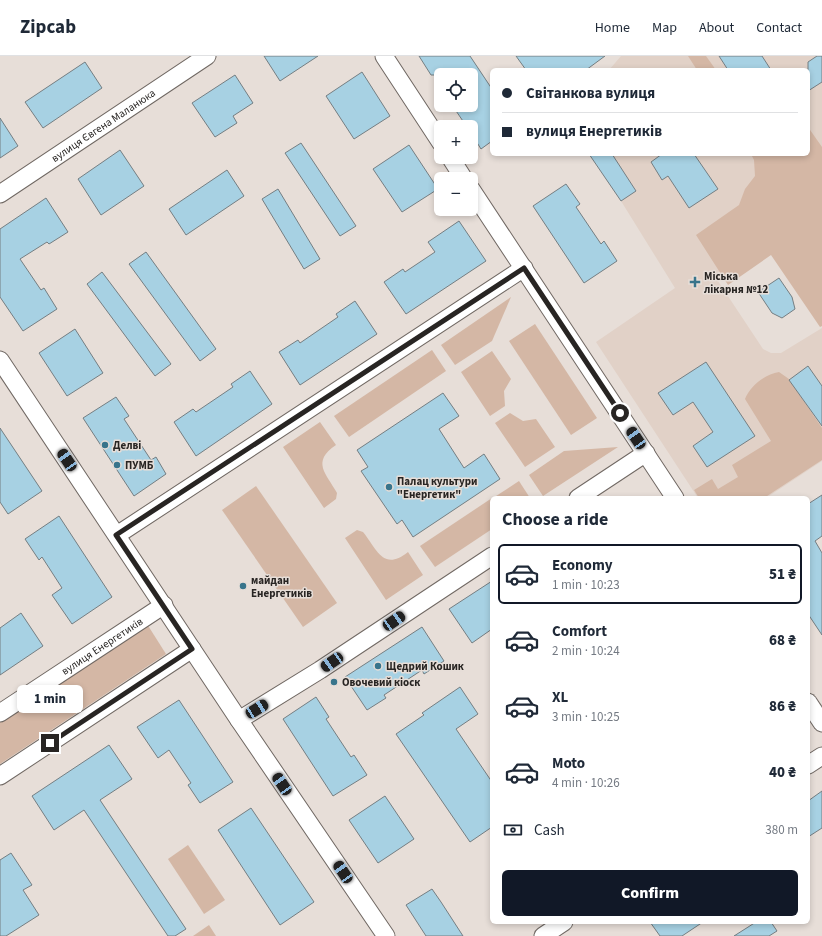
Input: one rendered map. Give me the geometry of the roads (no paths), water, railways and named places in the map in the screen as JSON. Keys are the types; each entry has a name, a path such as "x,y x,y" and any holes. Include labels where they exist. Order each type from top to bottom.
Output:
{"street":[{"name":"вулиця Євгена Маланюка","path":"0,194 207,56"},
{"path":"384,56 434,132"},
{"path":"478,199 674,496"},
{"path":"116,535 524,268"},
{"path":"0,360 116,535 164,604 239,720 386,936"},
{"path":"581,496 646,453"},
{"path":"239,720 320,670 490,557"},
{"name":"вулиця Енергетиків","path":"0,713 164,604"},
{"path":"0,776 192,649"},
{"path":"810,705 822,723"},
{"path":"810,764 822,756"},
{"path":"543,936 561,924"}],"place":[{"name":"Міська лікарня №12","path":"695,282"},
{"name":"Делві","path":"105,445"},
{"name":"ПУМБ","path":"117,465"},
{"name":"Палац культури \"Енергетик\"","path":"389,487"},
{"name":"майдан Енергетиків","path":"243,586"},
{"name":"Щедрий Кошик","path":"378,666"},
{"name":"Овочевий кіоск","path":"334,682"}]}
